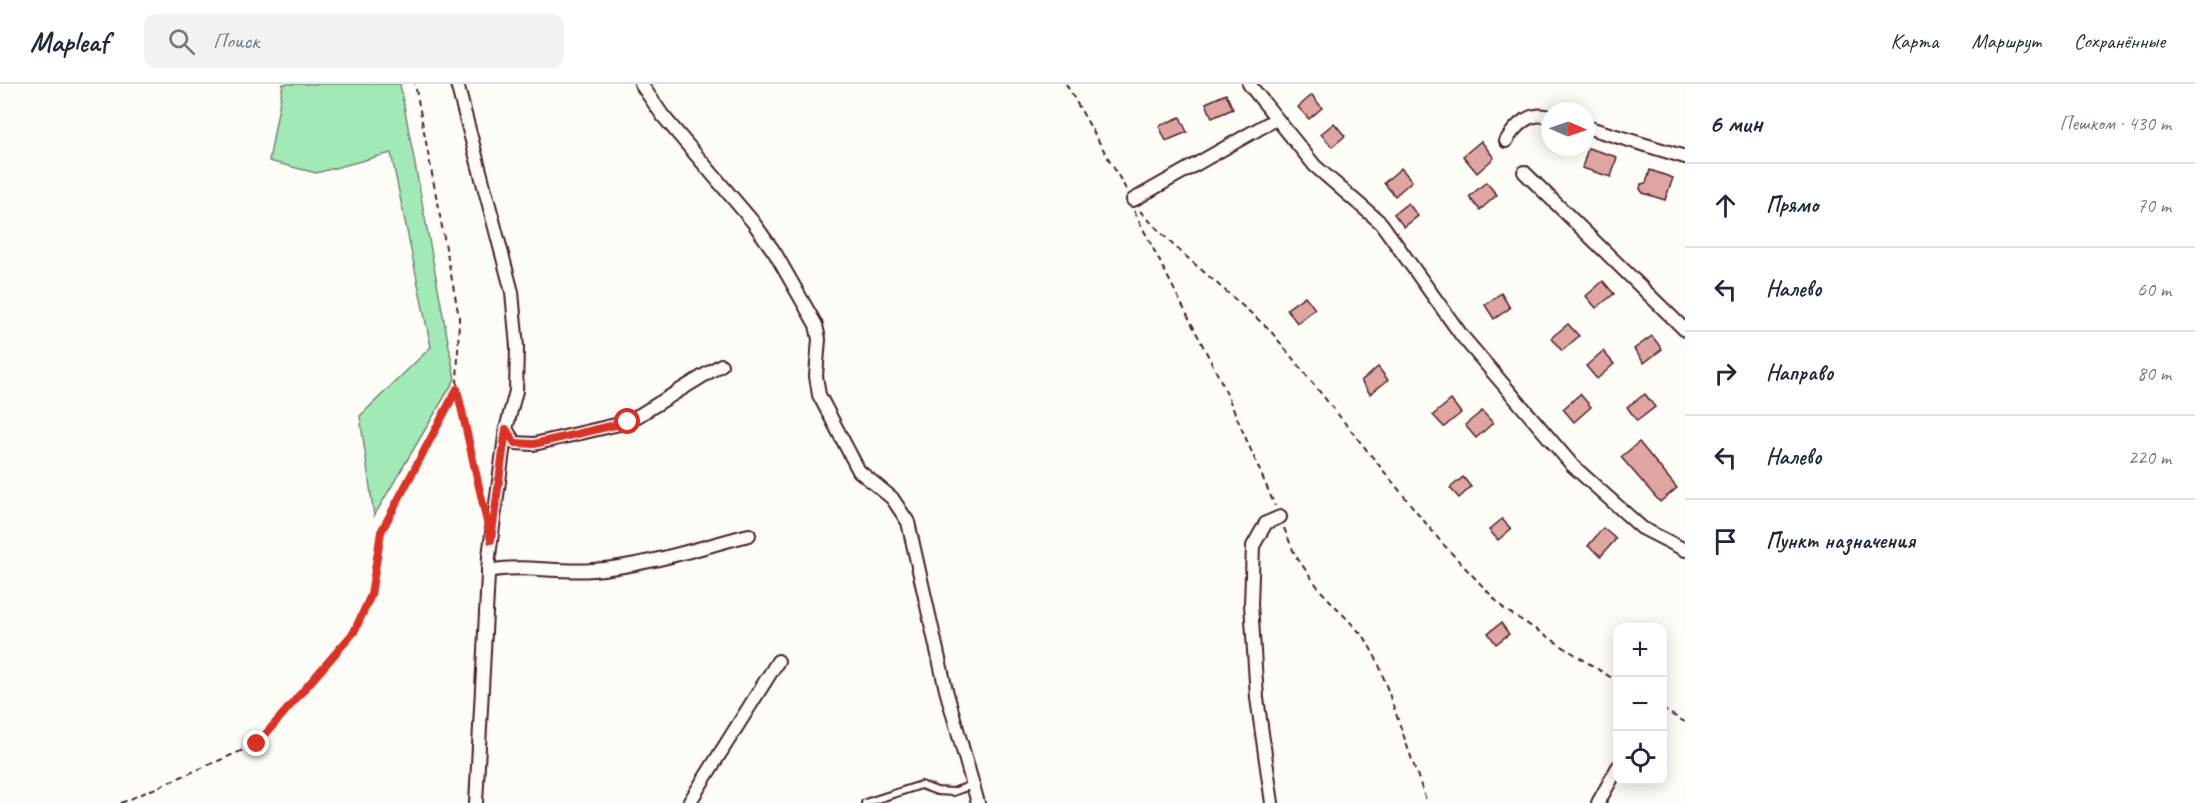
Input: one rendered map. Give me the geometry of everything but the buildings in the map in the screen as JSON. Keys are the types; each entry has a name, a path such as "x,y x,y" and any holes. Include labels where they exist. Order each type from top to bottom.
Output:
{"street":[{"path":"457,84 512,292 517,347 516,391 506,429 488,570 476,803"},
{"path":"641,84 663,116 753,222 775,253 816,325 819,339 816,376 819,395 859,471 892,498 908,522 946,690 978,803"},
{"path":"1248,84 1315,166 1381,223 1462,336 1573,466 1642,528 1685,550"},
{"path":"1506,141 1517,124 1541,115"},
{"path":"1130,199 1276,119"},
{"path":"1595,130 1685,157"},
{"path":"1524,172 1685,330"},
{"path":"506,429 515,443 534,444 628,422 722,365"},
{"path":"1272,803 1257,698 1251,604 1253,546 1266,523 1280,517"},
{"path":"488,570 510,567 592,570 642,562 749,535"},
{"path":"689,803 778,661"},
{"path":"1598,803 1613,775"}],"lane":[{"path":"865,803 921,785 937,791 953,792 972,785"}],"path":[{"path":"415,84 459,317 457,389 483,505"},
{"path":"1066,84 1130,199 1222,383 1295,555 1320,590 1365,638 1378,662 1427,803"},
{"path":"1122,184 1130,199 1173,245 1269,329 1441,542 1504,609 1613,679"},
{"path":"121,803 257,744 354,632 371,595 381,532 457,389"},
{"path":"1667,712 1685,722"}],"green space":[{"path":"283,84 400,84 455,379 374,516 360,416 431,347 391,153 316,173 269,161"}],"route":[{"path":"257,744 354,632 371,595 381,532 457,389 491,540 506,429 515,443 534,444 628,422"}]}
